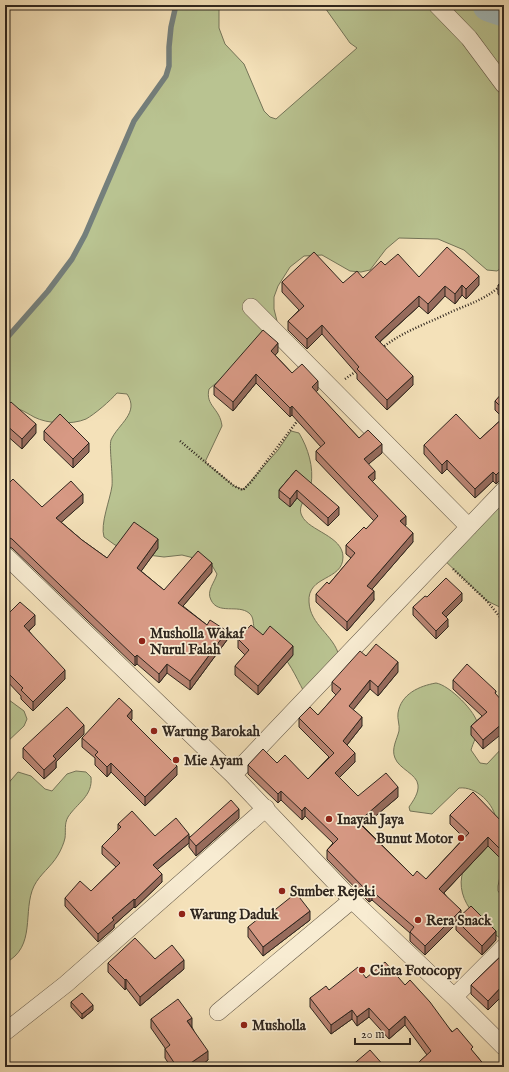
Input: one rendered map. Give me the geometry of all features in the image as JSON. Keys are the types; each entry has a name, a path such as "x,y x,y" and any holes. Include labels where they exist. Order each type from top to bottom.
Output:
{"street":[{"path":"438,5 469,38 504,85"},
{"path":"251,307 468,527"},
{"path":"234,775 504,490"},
{"path":"5,555 234,775 352,900 504,1046"},
{"path":"5,1032 66,984 266,808"},
{"path":"218,1012 352,900"},
{"path":"454,997 504,947"}],"path":[{"path":"380,350 417,326 440,319 488,297 504,282"},
{"path":"331,388 359,370"},
{"path":"180,441 234,486 243,490 251,482 301,416"},
{"path":"440,556 487,601 504,622"}],"green space":[{"path":"176,5 219,5 219,28 225,44 244,64 264,111 270,117 276,119 357,48 350,43 323,5 504,5 504,266 497,271 487,270 464,250 438,239 399,238 386,249 370,270 361,272 350,271 322,255 304,256 290,267 278,286 274,297 274,309 277,321 272,336 209,389 209,399 219,415 222,426 205,462 234,486 243,490 278,450 291,431 299,433 308,451 312,471 310,489 301,508 302,516 311,526 338,544 342,550 343,557 341,565 332,575 313,587 310,593 309,602 313,617 332,642 339,656 307,697 284,658 257,633 254,628 252,617 249,613 239,609 218,607 211,600 211,587 217,574 210,562 182,555 164,557 148,555 115,545 104,537 104,519 112,486 111,440 129,413 131,407 127,394 117,393 90,417 80,421 67,423 46,421 16,408 5,408 5,340 48,291 72,259 85,235 134,121 166,76 169,66 171,27"},
{"path":"504,490 504,609 487,601 440,556"},
{"path":"436,683 455,694 473,714 478,729 471,750 480,763 487,764 504,746 504,857 498,891 504,899 504,941 477,918 464,898 461,888 462,876 466,864 476,847 496,821 492,808 484,797 478,793 465,788 459,788 432,814 410,811 409,807 417,794 417,781 397,762 394,755 394,748 399,731 398,713 400,706 412,692 423,686"},
{"path":"5,697 24,711 27,719 24,726 5,744"},
{"path":"76,771 86,772 91,777 90,789 84,799 68,817 65,840 58,855 34,886 29,906 25,938 21,948 15,956 5,963 5,787 18,772 31,776 45,789 52,791 67,774"}],"building":[{"path":"447,247 479,276 466,289 462,285 455,294 445,286 428,304 419,296 375,337 413,376 387,400 357,369 359,367 322,325 307,339 288,321 304,306 282,282 314,252 343,283 357,271 363,278 381,261 385,265 398,254 419,277"},
{"path":"504,279 504,292 498,285"},
{"path":"263,330 278,343 271,351 292,373 302,364 318,381 312,387 359,438 368,430 382,444 364,459 375,471 368,477 406,516 400,521 413,533 367,586 374,591 347,622 316,594 327,582 329,584 355,553 346,545 364,527 366,529 378,516 316,451 325,443 292,406 290,408 256,374 233,402 214,386"},
{"path":"504,386 504,410 495,401 503,392 501,390"},
{"path":"11,402 36,424 22,439 5,424 5,408"},
{"path":"60,414 89,443 73,459 44,431"},
{"path":"456,414 480,439 504,417 504,467 496,475 493,472 475,489 447,460 442,465 424,445"},
{"path":"296,470 339,507 328,518 297,490 290,499 279,490"},
{"path":"13,479 42,507 71,481 83,494 56,518 82,540 107,558 134,522 158,539 137,568 164,590 198,551 212,563 178,603 207,625 210,620 227,631 190,681 167,664 159,674 137,655 135,657 12,539 5,536 5,483 7,485"},
{"path":"446,578 462,593 442,613 448,619 436,631 413,607 425,596 427,597"},
{"path":"20,602 35,615 24,626 65,670 33,702 21,690 23,688 5,670 5,642 8,639 5,636 5,607 10,612"},
{"path":"251,625 263,635 270,626 293,646 258,686 235,666 249,650 238,639"},
{"path":"376,644 398,662 378,687 370,680 349,706 362,717 343,741 355,753 335,773 358,796 386,773 398,787 358,822 413,876 417,871 426,879 469,833 450,815 473,792 504,824 504,853 488,837 439,889 461,910 425,946 410,932 414,927 372,891 369,893 327,850 338,839 305,807 302,811 281,791 278,794 248,765 263,749 277,763 285,755 308,779 334,753 299,718 310,707 318,715 341,689 332,682 360,651 366,656"},
{"path":"467,664 496,691 495,693 504,703 504,722 483,740 471,726 487,712 453,680"},
{"path":"119,698 132,710 127,716 177,766 145,797 111,763 107,767 95,755 98,752 82,738"},
{"path":"67,707 84,725 53,756 56,759 44,770 23,748"},
{"path":"231,800 239,809 196,846 189,838"},
{"path":"132,811 155,836 176,818 189,834 153,865 162,874 135,900 134,899 112,918 114,920 98,934 65,898 80,881 91,891 120,863 102,846 121,827 118,824"},
{"path":"504,877 504,885 500,880"},
{"path":"296,893 310,911 263,947 248,927 264,914 266,917"},
{"path":"471,906 496,931 482,946 456,920"},
{"path":"135,938 155,959 172,945 184,960 140,997 126,979 125,980 108,963"},
{"path":"504,953 504,984 488,1001 471,985"},
{"path":"385,962 405,985 410,980 430,1002 452,1032 457,1028 473,1047 471,1049 486,1067 424,1067 419,1062 431,1051 405,1016 389,1030 369,1008 357,1017 352,1010 331,1025 310,998 326,986 329,990 358,967 366,978"},
{"path":"82,993 93,1005 82,1014 71,1002"},
{"path":"178,999 192,1018 187,1021 208,1051 185,1067 177,1067 165,1049 170,1045 151,1019"},
{"path":"370,1050 385,1067 350,1067"}],"waterway":[{"path":"5,340 48,291 72,259 85,235 134,121 166,76 169,66 171,27 176,5"},
{"path":"489,5 504,10"}],"place":[{"name":"Musholla Wakaf Nurul Falah","path":"142,641"},
{"name":"Warung Barokah","path":"154,731"},
{"name":"Mie Ayam","path":"176,760"},
{"name":"Inayah Jaya","path":"329,819"},
{"name":"Bunut Motor","path":"461,838"},
{"name":"Sumber Rejeki","path":"282,891"},
{"name":"Warung Daduk","path":"182,914"},
{"name":"Rera Snack","path":"418,920"},
{"name":"Cinta Fotocopy","path":"362,970"},
{"name":"Musholla","path":"244,1025"}]}
